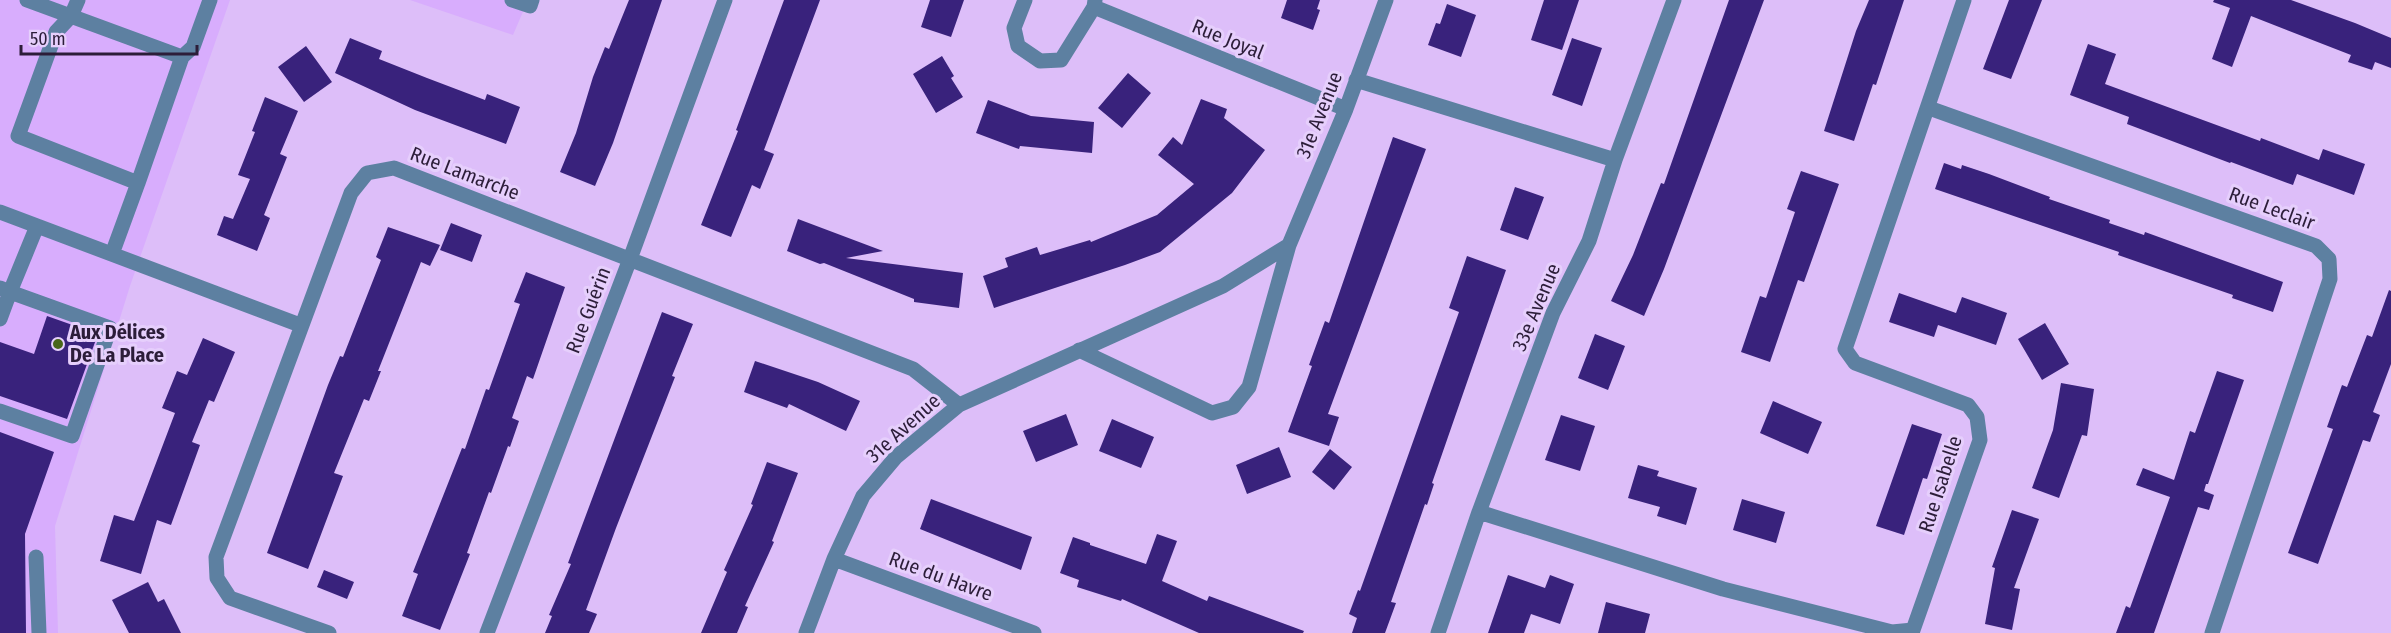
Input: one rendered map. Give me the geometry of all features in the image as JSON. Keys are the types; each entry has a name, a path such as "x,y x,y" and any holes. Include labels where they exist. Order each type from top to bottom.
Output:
{"street":[{"path":"27,0 182,57"},
{"path":"78,0 71,16 56,32 18,136 138,183"},
{"path":"112,254 182,57 193,47 210,0"},
{"path":"512,0 530,6 532,0"},
{"name":"Rue Guérin","path":"487,633 630,259 725,0"},
{"name":"Rue Joyal","path":"1025,0 1014,28 1018,46 1040,61 1061,60 1094,4 1346,109"},
{"name":"31e Avenue","path":"1079,350 1212,413 1233,407 1250,387 1289,245 1346,109 1386,0"},
{"name":"33e Avenue","path":"1438,633 1479,512 1553,313 1589,241 1615,160 1674,0"},
{"name":"Rue Isabelle","path":"1479,512 1723,589 1892,632 1913,630 1980,440 1977,417 1968,405 1855,363 1845,349 1964,0"},
{"path":"1356,81 1615,160"},
{"name":"Rue Leclair","path":"1929,108 2316,246 2329,259 2330,279 2211,633"},
{"name":"Rue Lamarche","path":"300,325 351,193 368,173 394,168 913,369 959,405"},
{"path":"0,212 300,325 216,557 217,578 230,598 329,633"},
{"path":"0,319 5,290 37,225"},
{"name":"31e Avenue","path":"806,633 834,559 864,496 896,457 959,405 1223,286 1289,245"},
{"path":"0,411 72,436 110,328 5,290"},
{"path":"36,557 39,633"},
{"name":"Rue du Havre","path":"834,559 1034,633"}],"shaded area":[{"path":"0,0 230,0 130,286 55,526 58,633 0,633"},
{"path":"410,0 528,0 513,35"}],"building":[{"path":"629,0 662,0 613,143 595,186 560,172 576,133 605,47 609,49"},
{"path":"784,0 820,0 764,150 774,154 760,189 752,185 731,237 701,225 738,131 736,130"},
{"path":"930,0 964,0 951,37 921,27"},
{"path":"1287,0 1320,0 1317,9 1320,10 1313,30 1281,18"},
{"path":"1544,0 1579,0 1562,50 1531,40"},
{"path":"1729,0 1764,0 1664,269 1644,316 1611,301 1633,255 1661,183 1664,184"},
{"path":"1869,0 1904,0 1876,85 1873,84 1854,141 1824,131 1856,31"},
{"path":"2009,0 2042,0 2011,79 1983,69"},
{"path":"2214,0 2291,0 2355,23 2391,38 2391,68 2375,62 2372,70 2348,62 2351,55 2251,16 2232,67 2212,59 2230,8 2213,2"},
{"path":"1447,4 1476,15 1461,57 1428,45 1436,23 1440,24"},
{"path":"350,38 382,51 379,59 485,100 487,94 520,107 506,144 415,110 335,73"},
{"path":"1572,38 1602,48 1582,106 1552,95"},
{"path":"2088,44 2116,54 2105,84 2260,141 2261,138 2319,160 2323,149 2365,164 2354,195 2297,174 2293,185 2230,163 2127,124 2129,117 2070,95"},
{"path":"306,46 332,82 304,102 278,67"},
{"path":"942,56 954,76 951,78 963,97 936,113 913,74"},
{"path":"1128,73 1151,93 1122,128 1098,108"},
{"path":"265,97 298,111 280,154 287,157 264,215 270,218 257,251 217,235 224,216 233,219 250,179 238,175 255,132 252,131"},
{"path":"1201,99 1227,109 1224,118 1265,150 1232,193 1160,252 994,308 983,276 1008,267 1005,258 1037,247 1040,255 1090,240 1091,242 1157,215 1194,184 1158,155 1173,137 1182,145"},
{"path":"988,100 1031,116 1094,122 1092,153 1020,146 1019,149 976,133"},
{"path":"1393,137 1426,149 1328,414 1339,417 1329,446 1288,432 1312,366 1309,365 1325,321 1329,323"},
{"path":"1944,163 1961,169 1962,165 1989,174 2050,197 2049,199 2110,220 2109,223 2144,235 2145,232 2283,282 2273,312 2232,298 2233,295 2118,255 2119,252 1935,189"},
{"path":"1801,171 1839,184 1804,282 1798,280 1770,362 1741,352 1760,296 1766,298 1795,212 1787,209"},
{"path":"1515,187 1544,197 1528,240 1500,230"},
{"path":"798,219 883,251 846,258 963,273 959,308 914,302 914,299 824,263 820,264 787,251"},
{"path":"451,223 482,235 472,262 440,250"},
{"path":"388,227 440,245 430,266 421,262 378,371 381,371 369,401 364,399 334,473 343,476 308,569 267,553 328,385 340,356 343,357 381,260 376,257"},
{"path":"1467,256 1506,270 1432,483 1434,484 1427,505 1425,504 1391,602 1396,603 1385,633 1352,633 1357,618 1349,614 1358,590 1360,591 1459,312 1449,308"},
{"path":"526,272 565,287 533,379 527,376 512,418 519,421 491,493 489,492 467,553 470,554 440,630 402,616 418,574 413,572 462,448 465,449 486,389 489,390 520,304 514,302"},
{"path":"2389,290 2391,291 2391,364 2373,412 2380,415 2370,442 2363,440 2318,564 2288,553 2333,429 2327,427 2342,385 2347,387 2367,335 2372,337"},
{"path":"1899,293 1956,313 1962,297 2007,313 1996,345 1938,325 1934,337 1889,322"},
{"path":"662,312 693,324 586,610 597,614 589,633 545,633 552,616 549,615 571,564 568,563"},
{"path":"47,316 98,334 67,419 0,396 0,342 34,354"},
{"path":"2045,323 2069,364 2042,380 2018,339"},
{"path":"1595,334 1625,346 1608,390 1578,378"},
{"path":"203,338 235,352 214,402 209,400 192,442 200,445 171,525 157,520 141,574 100,561 114,515 134,521 175,413 162,408 177,371 187,375"},
{"path":"755,361 818,382 860,401 846,431 789,404 787,408 744,392"},
{"path":"2217,371 2244,380 2204,491 2214,495 2209,510 2198,507 2154,633 2116,633 2126,606 2130,608 2170,497 2136,485 2143,468 2174,480 2190,431 2195,433"},
{"path":"2061,383 2094,389 2087,436 2082,435 2059,498 2032,488 2053,430"},
{"path":"1773,401 1822,422 1808,454 1760,433"},
{"path":"1066,414 1078,445 1036,462 1023,431"},
{"path":"1561,415 1595,426 1580,471 1545,460"},
{"path":"1112,419 1154,437 1141,468 1099,451"},
{"path":"1912,424 1942,434 1927,479 1923,478 1904,535 1876,526"},
{"path":"0,432 54,452 25,534 26,633 0,633"},
{"path":"1279,447 1291,477 1247,494 1236,465"},
{"path":"1330,449 1352,467 1334,490 1312,472"},
{"path":"767,462 798,473 772,541 774,542 745,606 748,607 737,633 701,633 727,572 724,570 753,505 751,504"},
{"path":"1638,465 1659,471 1657,476 1697,488 1686,525 1657,516 1660,507 1628,498"},
{"path":"931,499 1032,537 1021,570 920,529"},
{"path":"1742,499 1785,512 1776,543 1733,530"},
{"path":"2012,510 2039,519 2014,588 2020,589 2012,630 1985,624 1995,568 1992,567"},
{"path":"1157,534 1177,541 1162,581 1207,601 1209,596 1304,631 1303,633 1199,633 1122,599 1121,601 1077,587 1079,580 1060,573 1073,537 1146,564"},
{"path":"324,570 354,582 347,599 317,587"},
{"path":"1508,575 1545,588 1550,575 1574,584 1560,624 1531,614 1524,633 1488,633"},
{"path":"148,582 158,602 164,599 181,633 129,633 112,600"},
{"path":"1606,602 1650,614 1645,633 1598,633"}],"place":[{"name":"Aux Délices De La Place","path":"58,344"}]}
